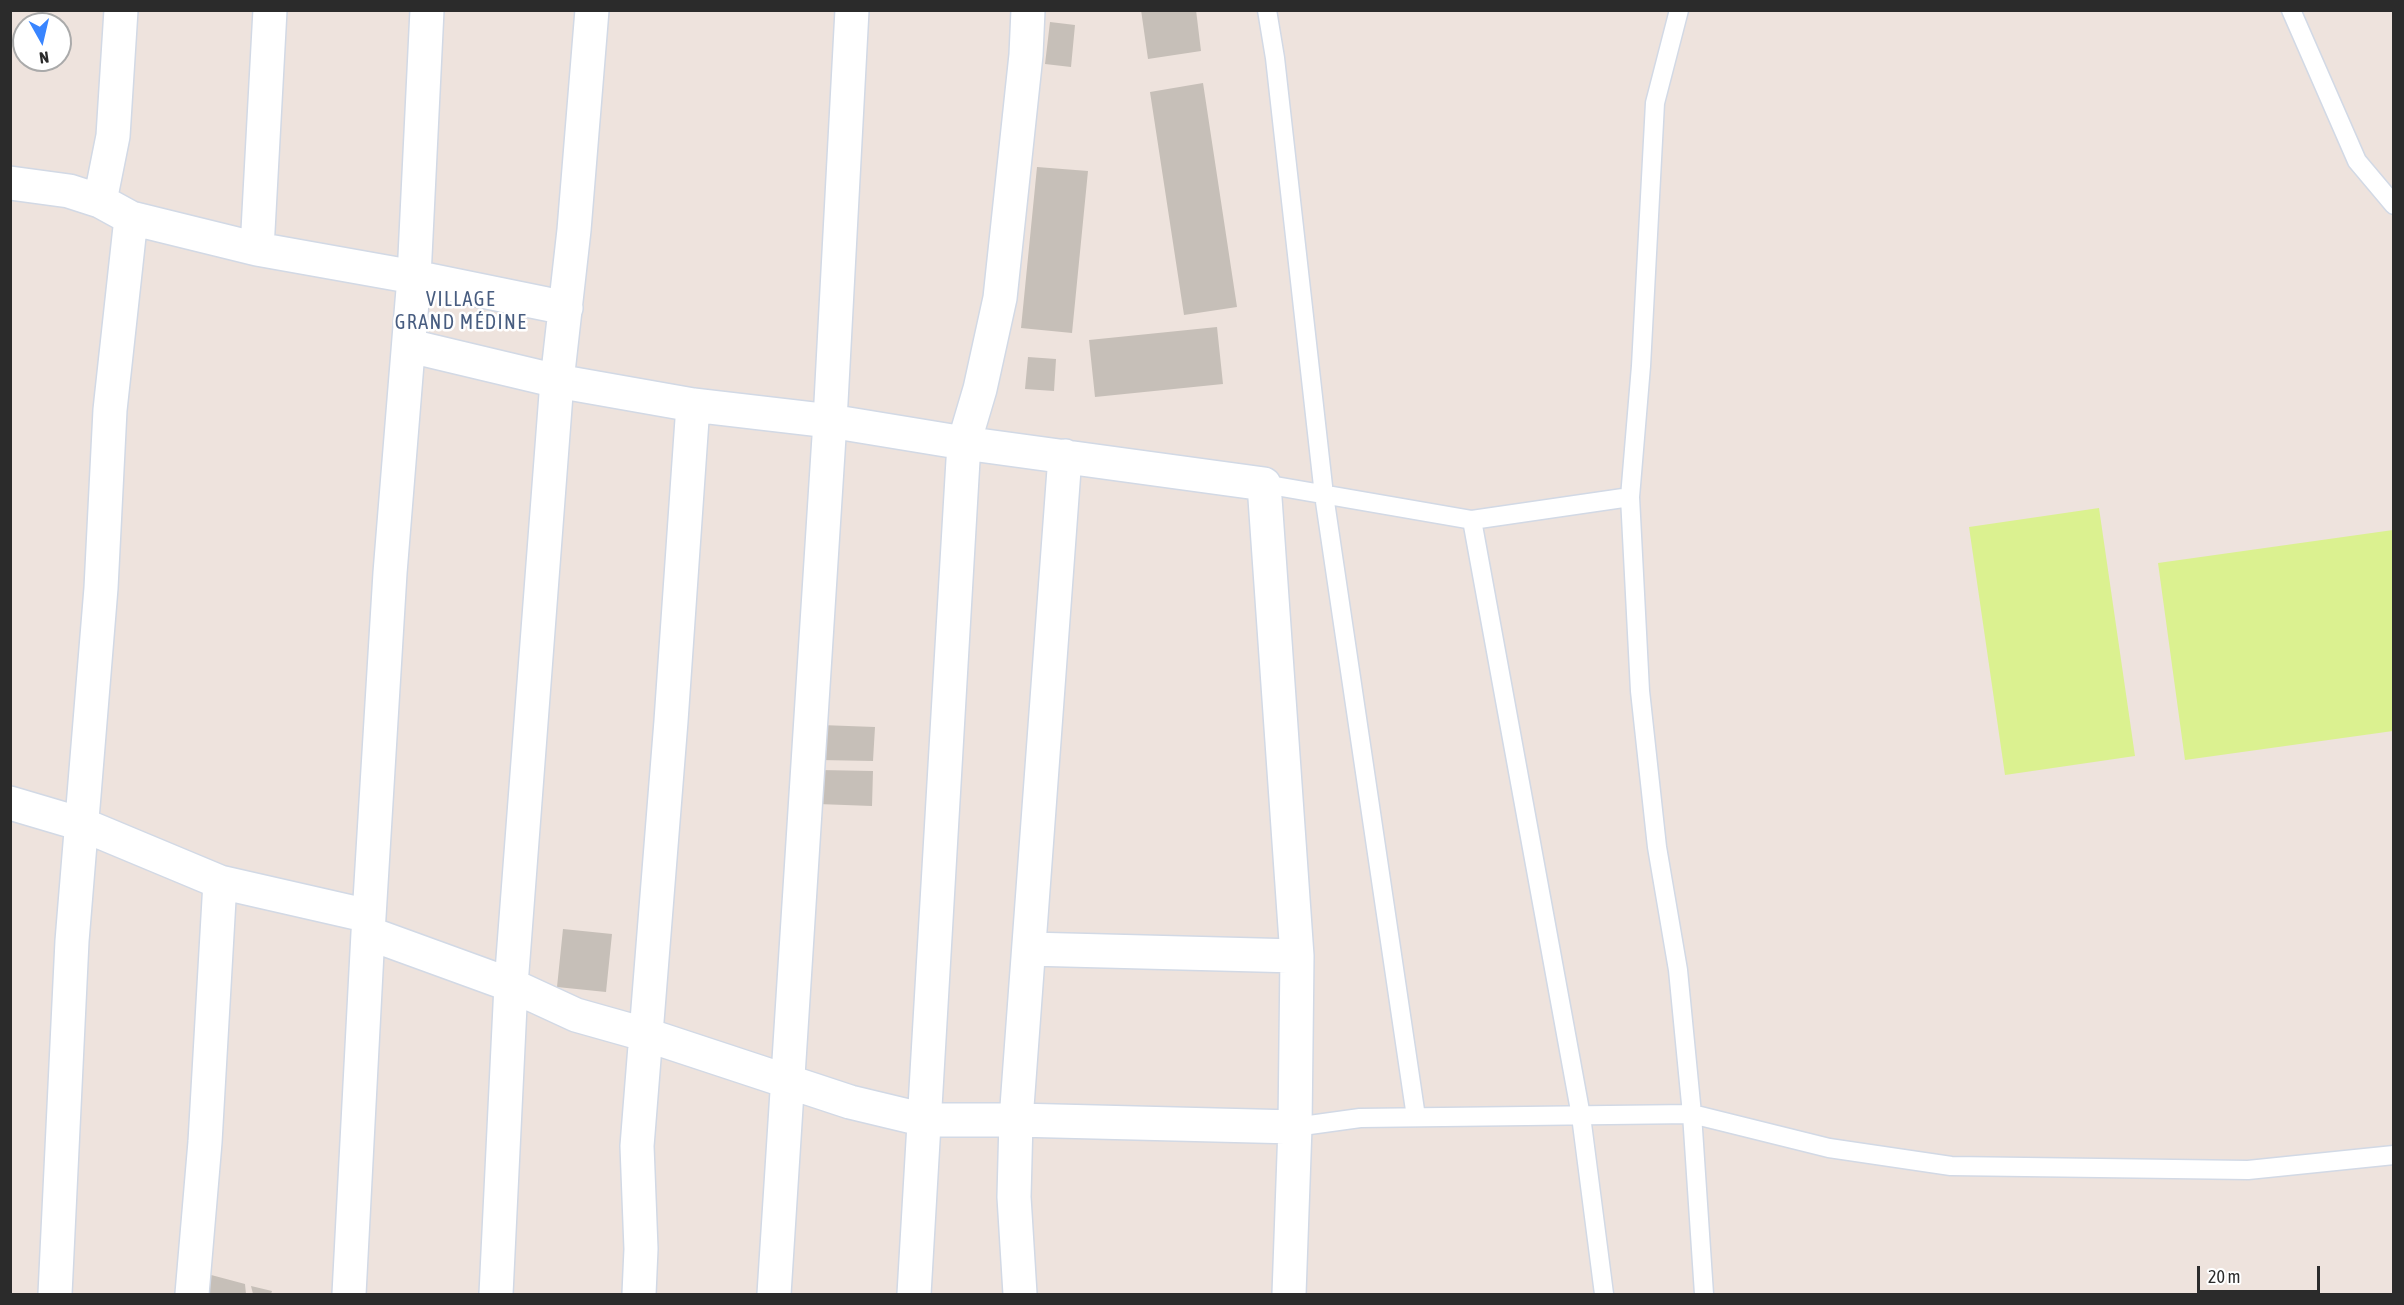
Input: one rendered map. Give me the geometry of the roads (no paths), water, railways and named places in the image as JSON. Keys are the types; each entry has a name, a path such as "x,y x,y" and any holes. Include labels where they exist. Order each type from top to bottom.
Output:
{"street":[{"path":"100,201 112,135 121,10"},
{"path":"257,249 270,10"},
{"path":"349,1294 368,925 390,573 410,346 427,10"},
{"path":"496,1294 511,985 557,381 566,308 592,10"},
{"path":"774,1294 830,421 852,10"},
{"path":"914,1294 964,443 980,389 1000,298 1026,55 1028,10"},
{"path":"10,183 69,191 100,201 131,218 257,249 566,308"},
{"path":"55,1294 72,941 101,588 110,410 131,218"},
{"path":"410,346 557,381 693,405 830,421 964,443 1263,484 1297,956 1295,1127 1289,1294"},
{"path":"639,1294 641,1249 637,1146 693,405"},
{"path":"1020,1294 1014,1197 1016,1120 1065,456"},
{"path":"10,803 81,824 220,882 368,925 576,1015 647,1035 850,1102 925,1120 1295,1127"},
{"path":"192,1294 205,1142 220,882"},
{"path":"1029,949 1297,956"}],"lane":[{"path":"1267,10 1275,57 1324,495 1416,1117"},
{"path":"1679,10 1655,103 1641,366 1630,497 1640,691 1657,847 1678,970 1692,1114 1704,1294"},
{"path":"2291,10 2357,161 2394,205"},
{"path":"1263,484 1472,520 1630,497"},
{"path":"1472,520 1581,1116 1604,1294"},
{"path":"1295,1127 1360,1118 1692,1114 1829,1148 1951,1166 2248,1170 2394,1155"}],"district":[{"name":"VILLAGE GRAND MÉDINE","path":"461,312"}]}
